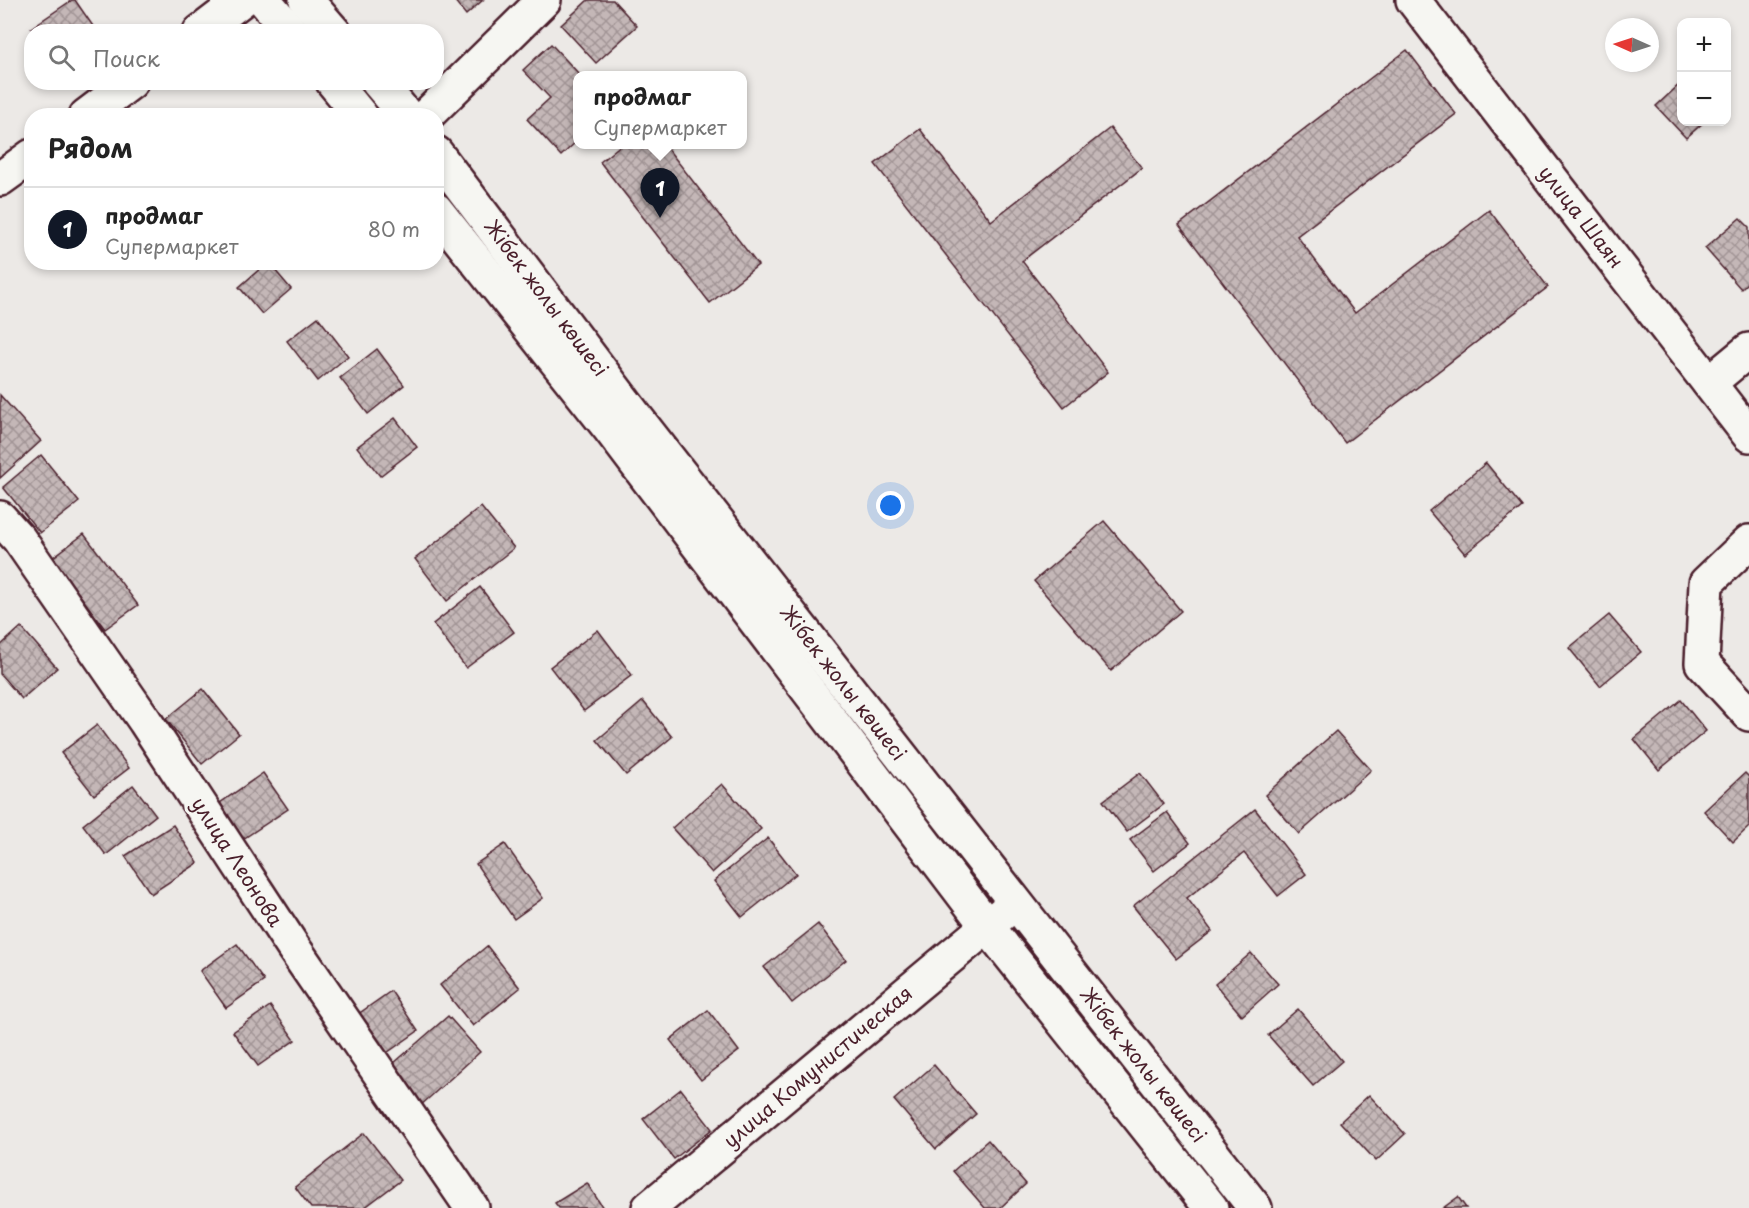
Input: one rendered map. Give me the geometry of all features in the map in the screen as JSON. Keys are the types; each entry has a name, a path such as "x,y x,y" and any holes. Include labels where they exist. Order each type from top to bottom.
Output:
{"main road":[{"path":"210,24 242,0"},
{"path":"264,0 284,24"},
{"path":"306,0 327,24"},
{"path":"434,108 544,0"},
{"name":"улица Шаян","path":"1413,0 1749,435"},
{"path":"97,108 120,90"},
{"path":"340,90 354,108"},
{"path":"385,90 400,108"},
{"path":"0,180 24,162"},
{"name":"Жібек жолы көшесі","path":"444,164 635,416 1255,1208"},
{"name":"Жібек жолы көшесі","path":"444,220 610,429 987,926 1211,1208"},
{"path":"1709,383 1749,350"},
{"name":"улица Леонова","path":"0,518 19,539 145,721 293,947 472,1208"},
{"path":"1749,542 1706,583 1702,663 1749,714"},
{"name":"улица Комунистическая","path":"649,1208 1015,903"}],"building":[{"path":"75,0 92,24 37,24"},
{"path":"454,0 483,0 466,15"},
{"path":"588,0 613,0 637,26 596,63 561,25"},
{"path":"551,44 576,71 573,71 573,145 561,156 527,119 550,98 523,70"},
{"path":"1407,50 1456,114 1297,236 1355,313 1489,210 1548,287 1345,443 1179,225"},
{"path":"1677,87 1677,126 1700,126 1686,138 1656,106"},
{"path":"1110,128 1142,168 1022,261 1108,372 1064,407 875,164 920,129 991,221"},
{"path":"616,149 668,149 758,265 710,303 600,162"},
{"path":"1740,218 1749,227 1749,281 1741,289 1705,248"},
{"path":"259,270 275,270 291,289 262,314 239,287"},
{"path":"318,317 348,356 318,381 287,341"},
{"path":"377,349 404,385 368,414 340,378"},
{"path":"0,395 41,441 0,478"},
{"path":"395,418 417,447 380,476 357,447"},
{"path":"41,455 79,502 40,533 3,487"},
{"path":"1486,463 1522,507 1465,554 1429,511"},
{"path":"481,507 514,548 447,601 415,559"},
{"path":"1104,521 1181,611 1111,671 1034,581"},
{"path":"84,534 138,605 105,629 52,558"},
{"path":"480,587 514,632 466,668 433,624"},
{"path":"1609,615 1641,652 1600,686 1569,648"},
{"path":"21,627 57,668 22,699 0,674 0,646"},
{"path":"598,630 632,675 584,711 550,667"},
{"path":"203,689 239,734 202,764 166,719"},
{"path":"1681,700 1706,731 1659,770 1634,739"},
{"path":"643,701 672,737 626,775 597,740"},
{"path":"97,725 129,768 94,795 61,753"},
{"path":"1336,731 1371,770 1299,834 1265,795"},
{"path":"263,773 288,809 243,839 220,803"},
{"path":"1140,773 1164,804 1127,832 1103,801"},
{"path":"1745,773 1749,777 1749,827 1733,842 1704,811"},
{"path":"722,784 761,829 712,873 672,828"},
{"path":"133,785 156,815 106,855 83,825"},
{"path":"1255,809 1306,874 1278,896 1244,853 1187,898 1212,931 1176,959 1133,906"},
{"path":"1167,812 1190,843 1154,871 1130,840"},
{"path":"173,825 198,863 151,894 125,856"},
{"path":"768,838 796,874 742,917 714,881"},
{"path":"505,844 543,898 514,919 476,864"},
{"path":"818,924 846,960 792,1003 764,967"},
{"path":"237,944 264,981 226,1008 200,971"},
{"path":"487,946 520,988 473,1026 440,985"},
{"path":"1251,953 1278,984 1242,1016 1215,984"},
{"path":"391,991 418,1031 381,1057 354,1017"},
{"path":"270,1006 295,1040 258,1066 233,1032"},
{"path":"1298,1009 1342,1061 1313,1086 1268,1035"},
{"path":"708,1010 739,1051 701,1080 670,1040"},
{"path":"448,1016 480,1052 419,1107 386,1070"},
{"path":"934,1065 976,1114 936,1149 894,1100"},
{"path":"681,1089 712,1129 674,1159 643,1119"},
{"path":"1369,1095 1405,1134 1376,1161 1340,1122"},
{"path":"364,1133 401,1180 364,1208 311,1208 295,1187"},
{"path":"988,1140 1026,1184 1000,1208 985,1208 953,1171"},
{"path":"587,1183 603,1208 559,1208 555,1203"},
{"path":"1458,1197 1466,1208 1443,1208"}],"place":[{"name":"продмаг","path":"660,218"}]}
